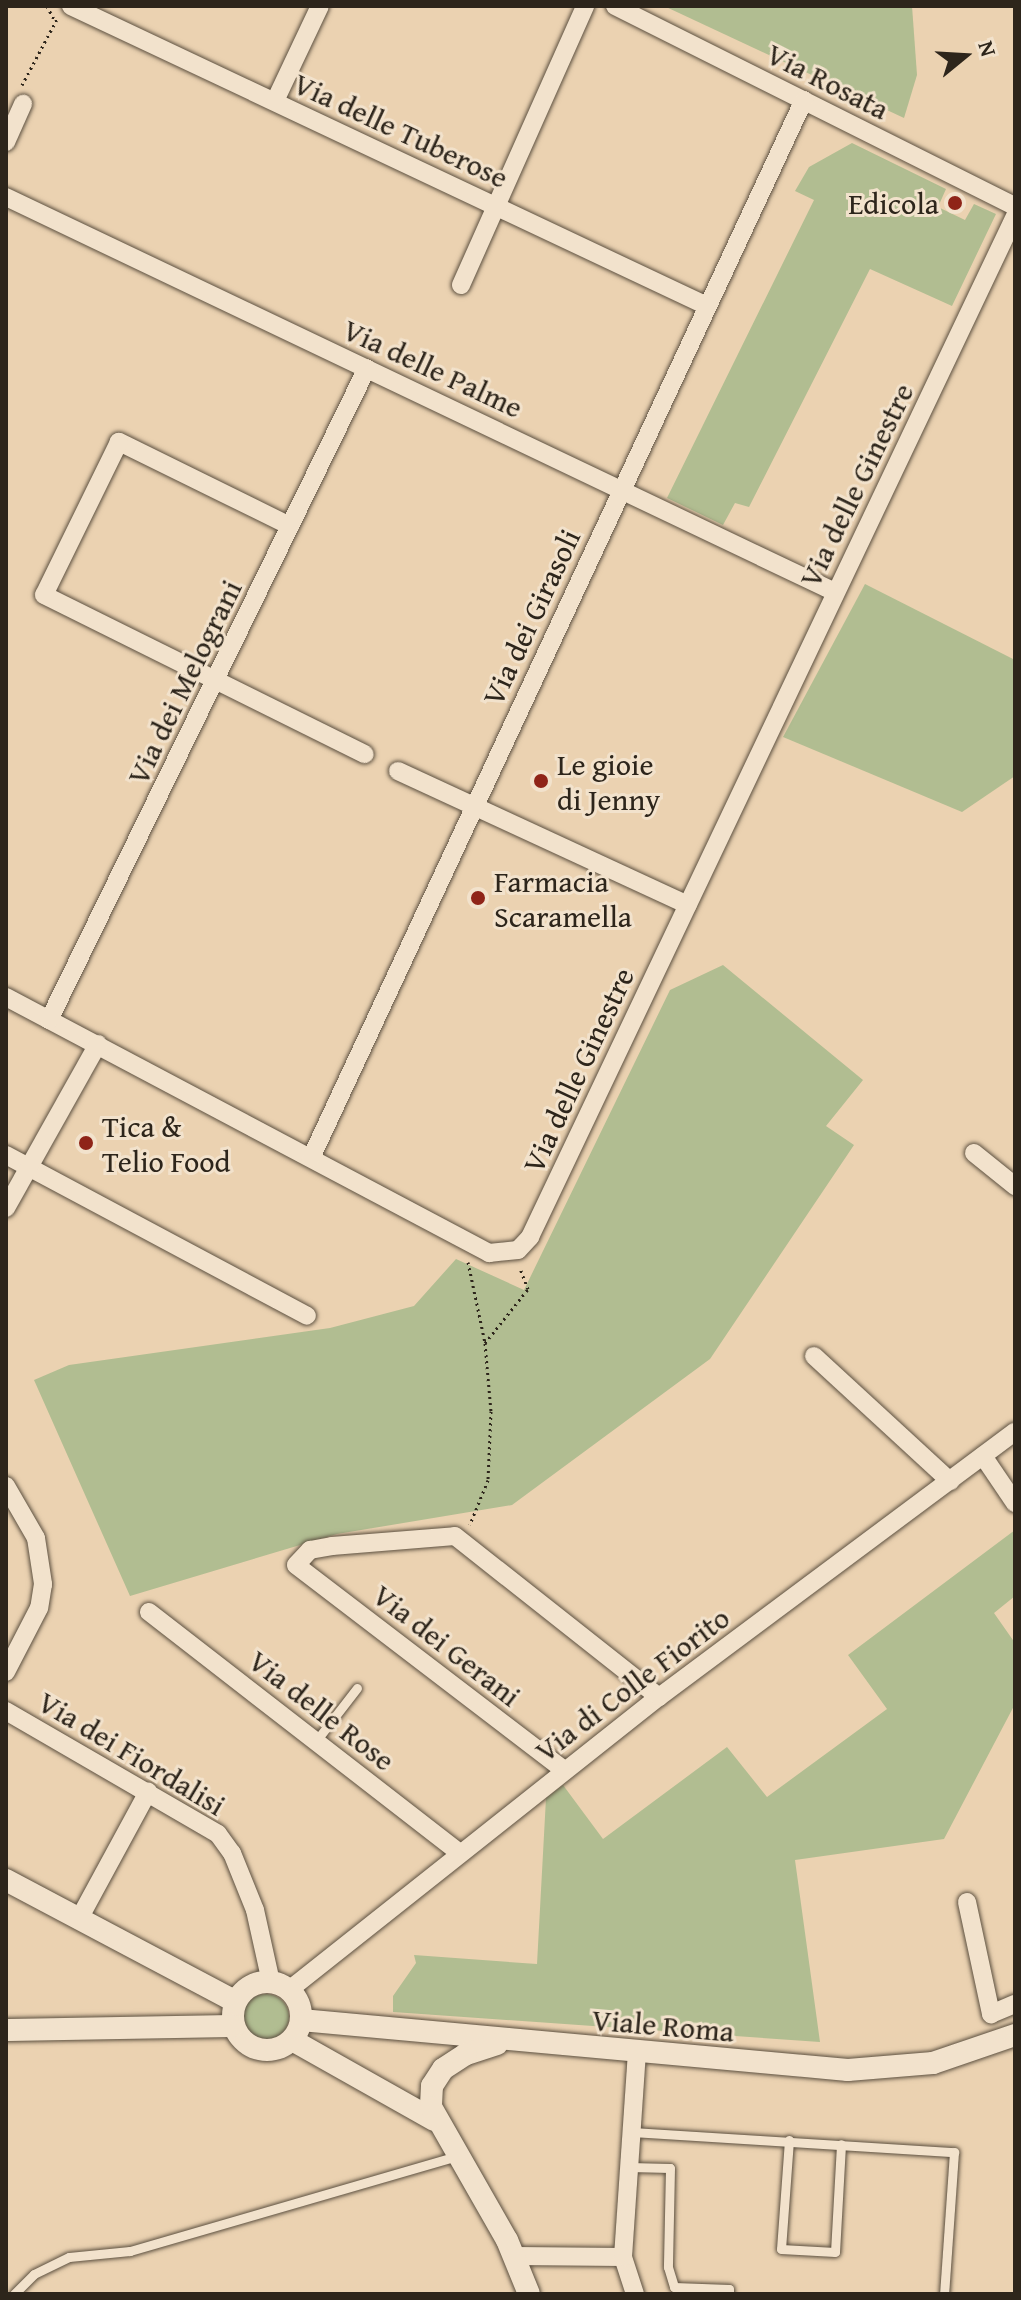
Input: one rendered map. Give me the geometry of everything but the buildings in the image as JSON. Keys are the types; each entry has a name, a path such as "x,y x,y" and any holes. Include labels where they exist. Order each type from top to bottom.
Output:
{"street":[{"path":"275,101 320,6"},
{"path":"461,285 585,6"},
{"name":"Via Rosata","path":"615,6 1015,206"},
{"name":"Via delle Tuberose","path":"66,11 275,101 707,306"},
{"path":"6,142 21,97"},
{"name":"Via dei Girasoli","path":"311,1158 804,100"},
{"name":"Via delle Palme","path":"6,197 835,592"},
{"name":"Via delle Ginestre","path":"514,1253 530,1237 1015,216"},
{"name":"Via dei Melograni","path":"49,1020 367,368"},
{"path":"290,526 119,442 44,595 217,677 365,754"},
{"path":"398,771 473,809 688,905"},
{"path":"6,997 470,1243 496,1255 514,1253"},
{"path":"6,1208 98,1044"},
{"path":"974,1153 1015,1186"},
{"path":"6,1155 307,1316"},
{"path":"814,1356 950,1481"},
{"name":"Via di Colle Fiorito","path":"280,1986 460,1853 659,1697 1015,1432"},
{"path":"983,1456 1015,1503"},
{"path":"6,1486 36,1538 43,1584 39,1608 6,1672"},
{"path":"455,1536 659,1697"},
{"name":"Via dei Gerani","path":"455,1536 310,1550 296,1565 564,1770"},
{"name":"Via delle Rose","path":"149,1612 460,1853"},
{"name":"Via dei Fiordalisi","path":"6,1711 204,1824 228,1846 261,1926 280,1986"},
{"path":"79,1919 148,1792"},
{"path":"6,1880 236,2002"},
{"path":"967,1902 991,2014 1015,2004"},
{"path":"296,2030 282,2047 259,2050 239,2037 234,2026 236,2002 250,1986 280,1986 296,2030 434,2120 515,2256 529,2294"},
{"path":"6,2030 234,2026"},
{"name":"Viale Roma","path":"296,2030 506,2042 828,2070 891,2069 958,2057 1015,2035"},
{"path":"434,2120 431,2093 443,2069 466,2054 506,2042"},
{"path":"635,2294 623,2257 637,2053"},
{"path":"515,2256 623,2257"}],"lane":[{"path":"316,1741 357,1688"},
{"path":"632,2132 954,2152 944,2294"},
{"path":"789,2140 781,2249 835,2252 841,2144"},
{"path":"14,2294 34,2274 69,2257 130,2251 457,2156"},
{"path":"629,2167 670,2168 668,2267 674,2287 729,2289 729,2294"}],"path":[{"path":"47,6 54,19"},
{"path":"21,97 49,39 54,19 66,11"},
{"path":"455,1536 473,1521 488,1480 491,1411 485,1343 467,1276 470,1243"},
{"path":"485,1343 528,1289 514,1253"}],"green space":[{"path":"664,6 912,6 917,75 904,118"},
{"path":"852,143 946,189 938,207 965,220 974,204 996,214 952,306 870,269 749,507 735,503 723,525 667,498 814,200 795,191 809,167"},
{"path":"865,584 1015,660 1015,776 962,812 783,737"},
{"path":"723,965 863,1080 826,1126 854,1145 710,1359 512,1505 337,1534 130,1596 34,1380 69,1365 330,1328 414,1306 456,1259 524,1290 670,990"},
{"path":"1015,1530 1015,1596 994,1613 1015,1643 1015,1704 944,1839 795,1860 820,2042 393,2012 393,1996 416,1963 414,1955 537,1964 546,1798 563,1785 603,1839 727,1747 767,1797 887,1709 848,1655"},
{"path":"266,1994 282,2001 289,2017 282,2033 266,2040 250,2033 243,2017 250,2001"}],"place":[{"name":"Edicola","path":"955,203"},
{"name":"Le gioie di Jenny","path":"541,781"},
{"name":"Farmacia Scaramella","path":"478,898"},
{"name":"Tica & Telio Food","path":"86,1143"}]}
